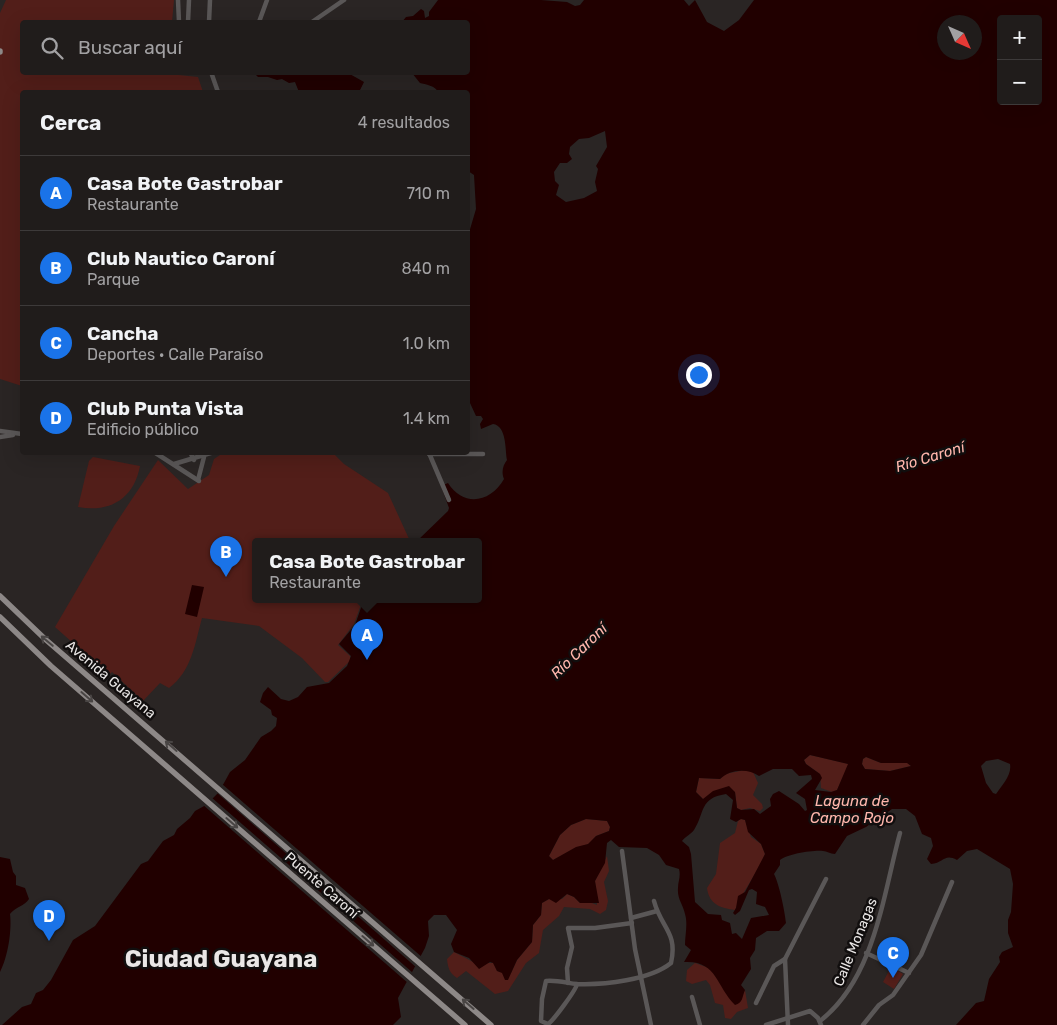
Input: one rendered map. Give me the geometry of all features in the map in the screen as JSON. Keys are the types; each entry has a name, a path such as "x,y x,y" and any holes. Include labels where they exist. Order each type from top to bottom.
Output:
{"main road":[{"name":"Avenida Guayana","path":"0,596 38,634 208,778"},
{"name":"Avenida Guayana","path":"0,617 51,666 196,791"},
{"name":"Puente Caroní","path":"208,778 491,1025"},
{"name":"Puente Caroní","path":"196,791 465,1025"}],"street":[{"path":"178,0 179,20"},
{"path":"188,20 189,0"},
{"path":"209,20 210,0"},
{"path":"260,20 267,0"},
{"path":"315,20 342,1"},
{"path":"212,75 217,90"},
{"path":"0,431 20,434"},
{"path":"0,437 20,434"},
{"path":"470,454 483,454"},
{"path":"159,455 199,480 204,457"},
{"path":"192,455 194,460"},
{"path":"174,464 208,455"},
{"path":"430,455 449,500"},
{"name":"Calle Monagas","path":"821,1023 846,996 866,953 884,902 900,833"},
{"path":"622,850 641,976 651,1025"},
{"path":"788,1025 785,959 826,879"},
{"path":"863,1025 879,1005 891,997 925,948 952,882"},
{"path":"577,984 574,992 563,1002 556,1016 548,1024 541,1021 544,984 548,980 577,984 612,982 655,974 671,963 672,945 670,932 661,921 654,901"},
{"path":"568,983 567,968 572,947 568,928 595,928 632,921 657,911"},
{"path":"866,953 909,973"},
{"path":"756,1003 774,966 785,959"},
{"path":"692,997 700,1025"},
{"path":"766,1025 810,1011 821,1023"}],"shaded area":[{"path":"6,0 174,0 172,20 20,20 20,75 179,75 198,77 202,90 20,90 20,385 0,379 0,13"},
{"path":"220,455 335,455 344,464 388,493 409,538 252,538 252,603 362,603 354,624 338,645 350,656 350,661 328,682 325,682 302,658 259,626 202,618 192,656 183,673 169,688 160,683 143,701 112,672 109,675 55,627 114,526 158,460 188,489 209,475 214,459"},
{"path":"93,457 140,466 137,477 126,495 118,501 100,508 78,507 89,461"},
{"path":"810,755 849,764 837,790 832,792 821,788 820,774 806,764 804,760"},
{"path":"866,757 881,763 908,763 911,766 890,771 865,769 862,764 863,759"},
{"path":"745,770 753,772 758,783 753,795 762,804 763,808 760,811 750,808 741,810 737,808 735,792 723,789 703,799 696,792 699,778 720,779 725,774"},
{"path":"586,819 607,821 610,827 609,831 596,836 589,844 576,848 553,860 549,856 560,835 571,825"},
{"path":"741,819 745,820 751,837 761,844 765,854 735,910 716,904 710,898 707,888 716,874 720,843 735,833 738,821"},
{"path":"607,856 609,871 604,882 608,901 606,910 600,914 590,909 564,907 559,916 543,930 539,953 526,963 508,991 495,994 466,971 457,978 454,976 448,967 447,959 454,952 475,963 494,963 497,971 511,973 517,960 532,942 533,925 541,915 542,903 549,899 562,899 567,894 574,897 580,903 589,902 597,905 595,881"},
{"path":"695,963 712,969 731,1000 742,996 745,990 748,1008 737,1012 731,1019 725,1018 723,1005 715,1003 710,985 706,980 692,984 686,981 687,970"},
{"path":"891,967 903,974 894,989 883,982"}],"water":[{"path":"438,0 541,0 567,2 575,6 580,5 584,0 684,0 689,6 695,0 707,22 724,31 739,20 754,0 1057,0 1057,1025 956,1025 976,1003 984,1001 989,979 1000,962 999,957 1002,952 1013,947 1008,933 1013,884 1010,869 977,849 967,851 957,860 946,858 931,864 927,859 933,846 931,838 922,834 915,816 906,809 892,809 866,827 847,836 835,854 813,851 794,854 780,860 780,865 774,874 782,898 786,923 779,931 767,931 756,938 755,950 750,958 751,969 741,985 745,990 741,1001 735,1005 710,970 695,962 684,962 691,950 685,945 686,922 678,895 679,869 666,865 659,855 647,848 619,847 611,840 607,843 605,863 595,881 599,903 580,903 574,897 567,894 556,903 549,899 542,903 541,915 533,925 532,942 517,960 508,980 505,980 502,973 497,971 493,963 490,962 479,969 469,958 454,952 451,944 457,930 446,915 434,915 428,921 429,936 425,948 398,998 401,1017 393,1025 2,1025 22,1007 31,1004 36,993 43,990 51,980 73,940 95,926 141,864 148,861 163,841 174,835 177,829 195,811 206,805 219,792 230,772 245,760 261,737 276,726 277,718 272,715 271,710 260,702 263,693 268,687 281,699 289,701 298,697 307,687 329,683 347,666 351,656 339,644 355,625 363,603 482,603 482,538 420,538 448,511 449,508 441,486 448,483 454,491 469,499 485,497 499,487 504,479 503,469 507,460 501,429 493,424 481,429 480,424 483,419 481,416 476,416 470,403 470,229 476,209 474,175 470,172 470,90 437,90 420,83 414,75 470,75 470,20 404,20 406,17 413,16 421,9 424,11 425,18 429,16 429,12","holes":["605,131 607,147 596,166 598,169 595,182 597,191 584,198 566,202 556,195 559,185 555,181 554,172 560,163 567,163 572,159 569,154 570,147 579,139 589,138","810,755 848,764 837,790 831,792 815,790 822,778 820,774 806,764 804,760","866,757 881,763 907,763 911,766 890,771 865,769 862,764 863,759","998,759 1010,764 1010,768 1008,776 996,794 993,793 986,783 981,766 986,761","773,769 792,769 799,776 811,775 812,779 796,793 805,799 807,810 805,811 799,804 779,791 773,794 770,799 771,806 760,814 754,809 741,810 737,808 735,792 729,786 713,791 703,799 696,792 699,778 720,779 729,773 739,771 755,773 759,776","726,794 733,800 730,819 736,822 741,819 745,820 748,832 761,844 765,854 745,892 738,896 733,913 735,915 740,911 749,890 752,889 757,892 756,904 765,907 769,915 751,918 742,939 736,933 732,934 730,923 722,920 721,915 708,914 695,902 691,854 689,847 682,841 694,830 707,803 717,796","586,819 607,821 610,827 609,831 596,836 588,844 576,847 553,860 549,856 560,835 571,825"]},
{"path":"256,75 352,75 364,82 360,90 298,90 295,82 289,83 282,79 258,77"},
{"path":"192,585 204,587 197,617 185,614"},
{"path":"0,857 10,859 16,876 16,885 25,888 29,899 10,914 9,943 0,972"}],"pier":[{"path":"222,784 423,958 417,968 216,792"},
{"path":"211,797 413,973 408,983 202,804"}],"place":[{"name":"Club Nautico Caroní","path":"226,577"},
{"name":"Casa Bote Gastrobar","path":"367,660"},
{"name":"Club Punta Vista","path":"49,941"},
{"name":"Cancha","path":"893,978"}],"district":[{"name":"Ciudad Guayana","path":"221,959"}],"water label":[{"name":"Río Caroní","path":"930,457"},
{"name":"Río Caroní","path":"579,651"},
{"name":"Laguna de Campo Rojo","path":"852,810"}]}
